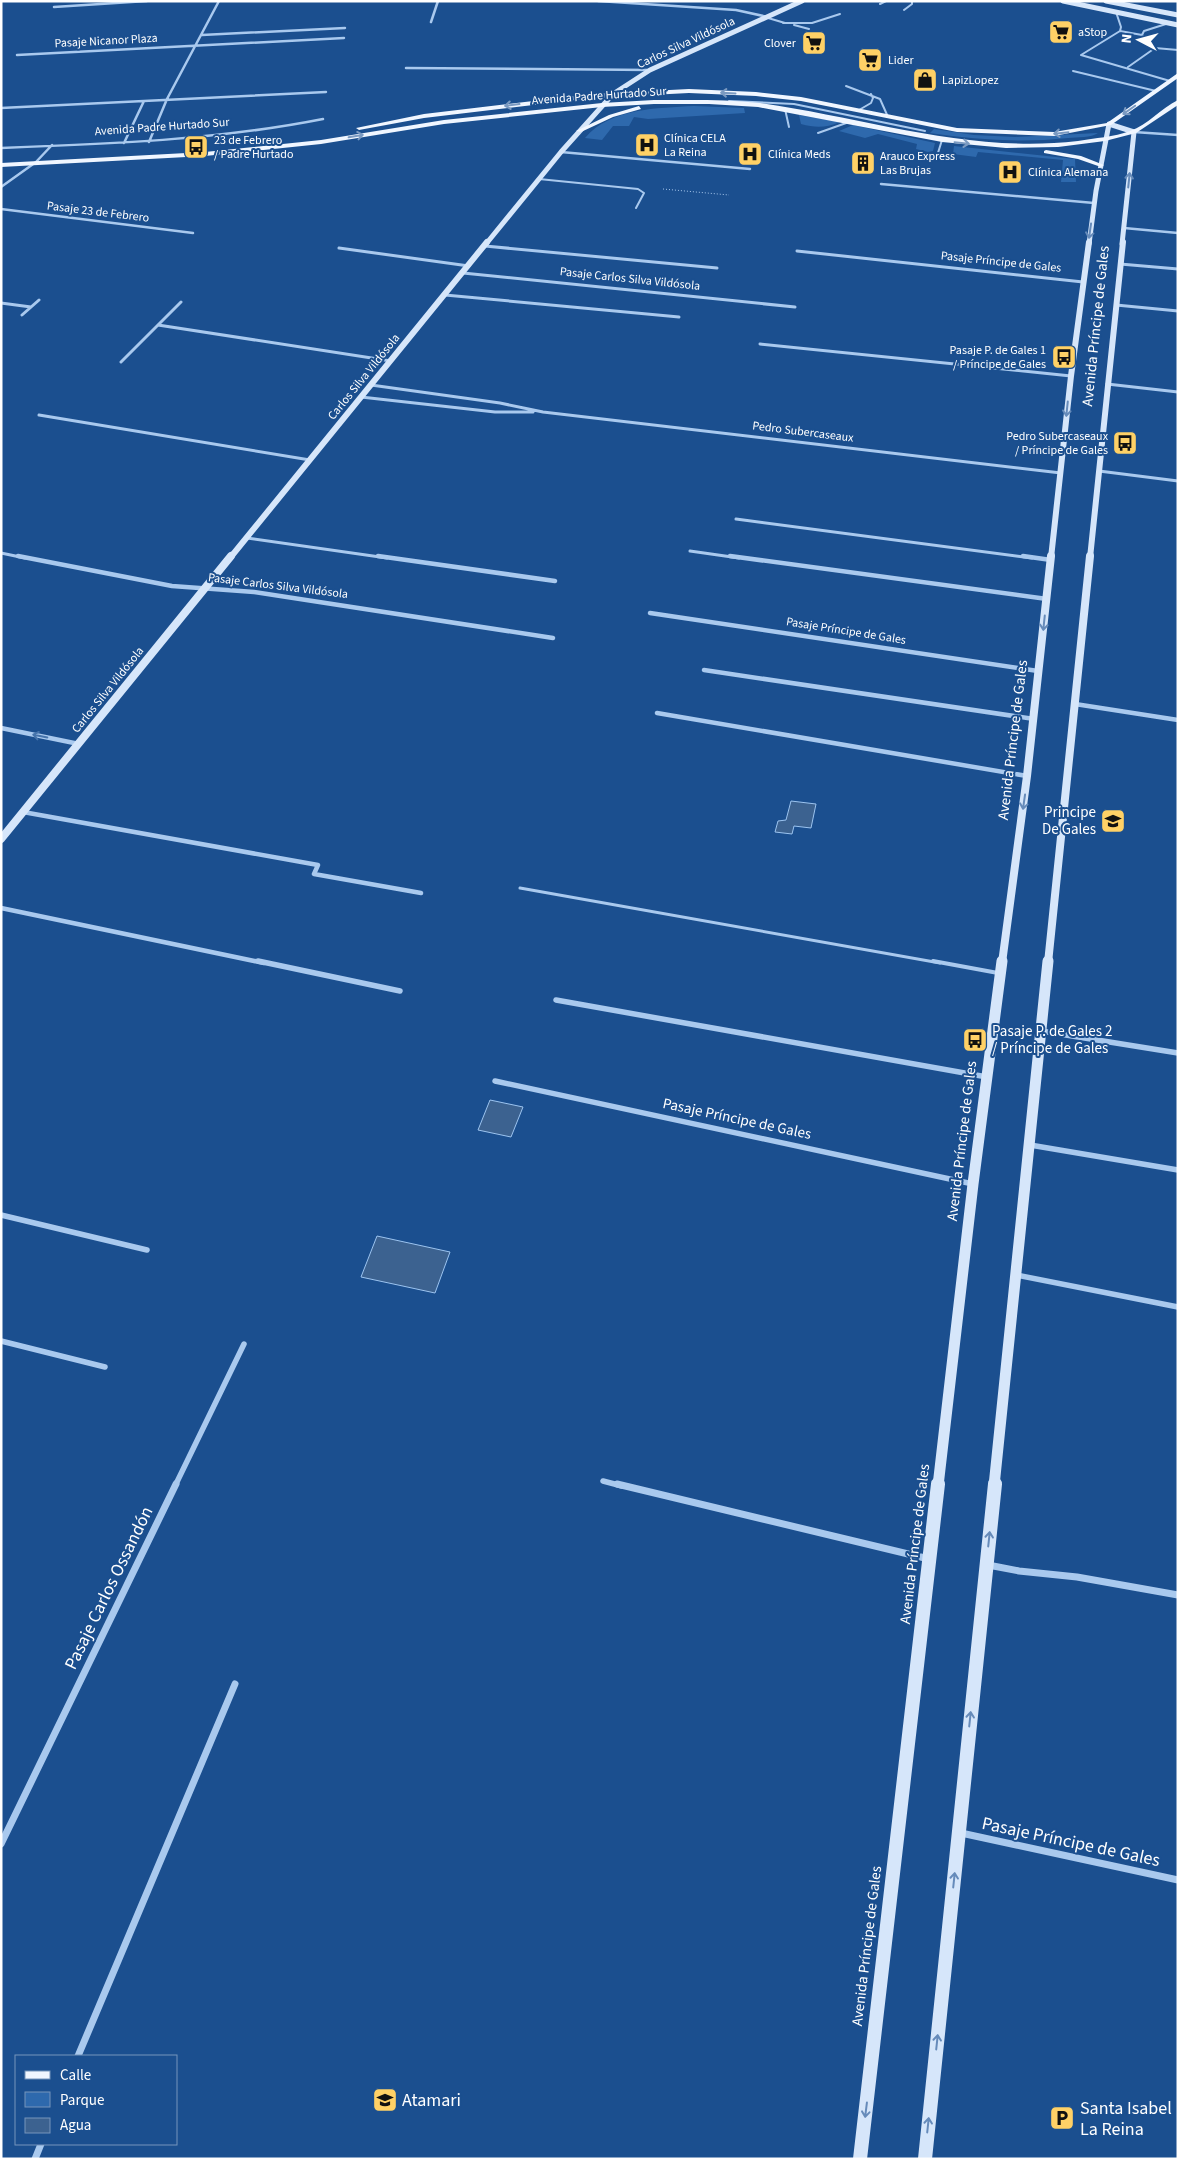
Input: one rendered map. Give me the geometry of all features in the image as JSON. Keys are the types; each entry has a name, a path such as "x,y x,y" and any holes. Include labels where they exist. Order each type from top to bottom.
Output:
{"main road":[{"name":"Carlos Silva Vildósola","path":"1,839 561,152 602,105 613,94 650,70 802,1"},
{"path":"1063,1 1178,25"},
{"path":"1106,1 1178,15"},
{"path":"1109,124 1178,76"},
{"name":"Avenida Padre Hurtado Sur","path":"273,147 406,118 613,94 689,92 756,94 810,101 957,130 1018,134 1068,132 1109,124"},
{"path":"579,131 617,114 671,102"},
{"name":"Avenida Padre Hurtado Sur","path":"1,165 161,158 321,142 444,122 602,105 671,102 736,104 785,109 942,140 984,145 1058,145 1106,139 1134,132"},
{"path":"1109,124 1134,132 1178,102"},
{"name":"Avenida Príncipe de Gales","path":"860,2159 974,1184 1000,973 1028,776 1070,376 1094,203 1109,124"},
{"name":"Avenida Príncipe de Gales","path":"925,2159 1134,132"},
{"path":"984,145 1063,154 1087,159 1102,165"}],"street":[{"path":"54,7 146,1"},
{"path":"149,142 168,100 219,1"},
{"path":"431,22 438,1"},
{"path":"598,1 736,10 755,13 768,18"},
{"path":"665,5 667,1"},
{"path":"202,35 345,28"},
{"name":"Pasaje Nicanor Plaza","path":"18,55 344,38"},
{"path":"406,68 650,70"},
{"path":"1,108 326,92"},
{"path":"124,143 144,101"},
{"name":"Avenida Padre Hurtado Sur","path":"1,148 52,144 149,142 277,128 323,119"},
{"path":"1134,132 1178,135"},
{"path":"1,187 36,162 52,144"},
{"path":"561,152 750,168"},
{"path":"881,184 1094,203"},
{"name":"Pasaje 23 de Febrero","path":"1,209 193,233"},
{"path":"1124,228 1178,233"},
{"name":"Pasaje Carlos Silva Vildósola","path":"485,246 717,268"},
{"path":"339,248 469,266"},
{"name":"Pasaje Príncipe de Gales","path":"797,250 1083,282"},
{"path":"1120,264 1178,269"},
{"name":"Pasaje Carlos Silva Vildósola","path":"463,273 795,306"},
{"path":"445,294 679,317"},
{"path":"22,315 38,300"},
{"path":"121,362 181,302"},
{"path":"1,303 31,307"},
{"path":"1116,305 1178,311"},
{"path":"158,325 391,361"},
{"path":"760,344 1070,376"},
{"path":"1108,384 1178,392"},
{"name":"Pedro Subercaseaux","path":"371,385 500,403 543,412 1061,473"},
{"name":"Pedro Subercaseaux","path":"361,397 494,412 543,412"},
{"path":"39,415 310,460"},
{"path":"1098,471 1178,481"},
{"path":"736,519 1051,560"},
{"path":"247,538 555,581"},
{"path":"690,551 1046,599"},
{"name":"Pasaje Carlos Silva Vildósola","path":"1,553 172,586 254,592 554,638"},
{"name":"Pasaje Príncipe de Gales","path":"650,613 1038,671"},
{"path":"704,670 1034,719"},
{"path":"1075,704 1178,720"},
{"path":"657,714 1028,776"},
{"path":"1,728 79,744"},
{"path":"23,812 318,865 314,874 421,893"},
{"path":"1,908 400,991"},
{"path":"556,1000 987,1077"},
{"path":"1041,1031 1178,1053"},
{"name":"Pasaje Príncipe de Gales","path":"495,1082 974,1184"},
{"path":"1030,1144 1178,1170"},
{"path":"1,1215 147,1250"},
{"path":"1016,1275 1178,1307"},
{"path":"1,1341 105,1366"},
{"name":"Pasaje Carlos Ossandón","path":"1,1844 244,1344"},
{"path":"603,1482 931,1559"},
{"path":"986,1565 1019,1571 1077,1577 1178,1595"},
{"path":"78,2055 235,1684"},
{"name":"Pasaje Príncipe de Gales","path":"959,1833 1178,1880"},
{"path":"35,2159 41,2145"}],"lane":[{"path":"880,4 886,1"},
{"path":"904,10 912,4 912,1"},
{"path":"1116,12 1122,28 1120,31"},
{"path":"783,23 812,23 840,14"},
{"path":"768,18 809,29"},
{"path":"1142,35 1144,31 1168,23"},
{"path":"1170,81 1128,67 1081,55 1120,31 1142,35 1155,48 1178,50"},
{"path":"1128,67 1155,48"},
{"path":"1073,72 1156,91"},
{"path":"846,86 872,94 882,102 888,117"},
{"path":"859,110 871,103 872,94"},
{"path":"692,102 745,100 786,103 925,131"},
{"path":"785,109 789,127"},
{"path":"818,133 850,121"},
{"path":"937,156 942,140"},
{"path":"539,179 640,190 644,193 636,208"},
{"path":"520,888 1000,973"}],"path":[{"path":"640,190 658,189 729,195"}],"green space":[{"path":"694,106 744,108 745,113 648,119 634,117 629,126 613,126 602,140 585,138 595,128 621,115 650,109"},
{"path":"799,115 840,122 820,127 811,126 801,124"},
{"path":"853,125 935,143 933,151 928,152 916,149 917,144 878,134 865,138 839,131"},
{"path":"934,129 974,135 1015,137 1098,133 1092,136 1051,140 1016,140 982,139 930,133"},
{"path":"954,146 1075,159 1076,182 1061,182 1063,160 978,152 976,157 953,154"}],"water":[{"path":"791,801 816,804 811,828 794,826 792,834 775,832 778,821 786,820"},
{"path":"490,1100 523,1107 511,1137 478,1130"},
{"path":"377,1236 450,1252 435,1293 361,1277"}],"place":[{"name":"aStop","path":"1061,32"},
{"name":"Clover","path":"814,43"},
{"name":"Lider","path":"870,60"},
{"name":"LapizLopez","path":"925,80"},
{"name":"Clínica CELA La Reina","path":"647,145"},
{"name":"23 de Febrero / Padre Hurtado","path":"196,147"},
{"name":"Clínica Meds","path":"750,154"},
{"name":"Arauco Express Las Brujas","path":"863,163"},
{"name":"Clínica Alemana","path":"1010,172"},
{"name":"Pasaje P. de Gales 1 / Príncipe de Gales","path":"1064,357"},
{"name":"Pedro Subercaseaux / Príncipe de Gales","path":"1125,443"},
{"name":"Principe De Gales","path":"1113,821"},
{"name":"Pasaje P. de Gales 2 / Príncipe de Gales","path":"975,1040"},
{"name":"Atamari","path":"385,2100"},
{"name":"Santa Isabel La Reina","path":"1062,2118"}]}
